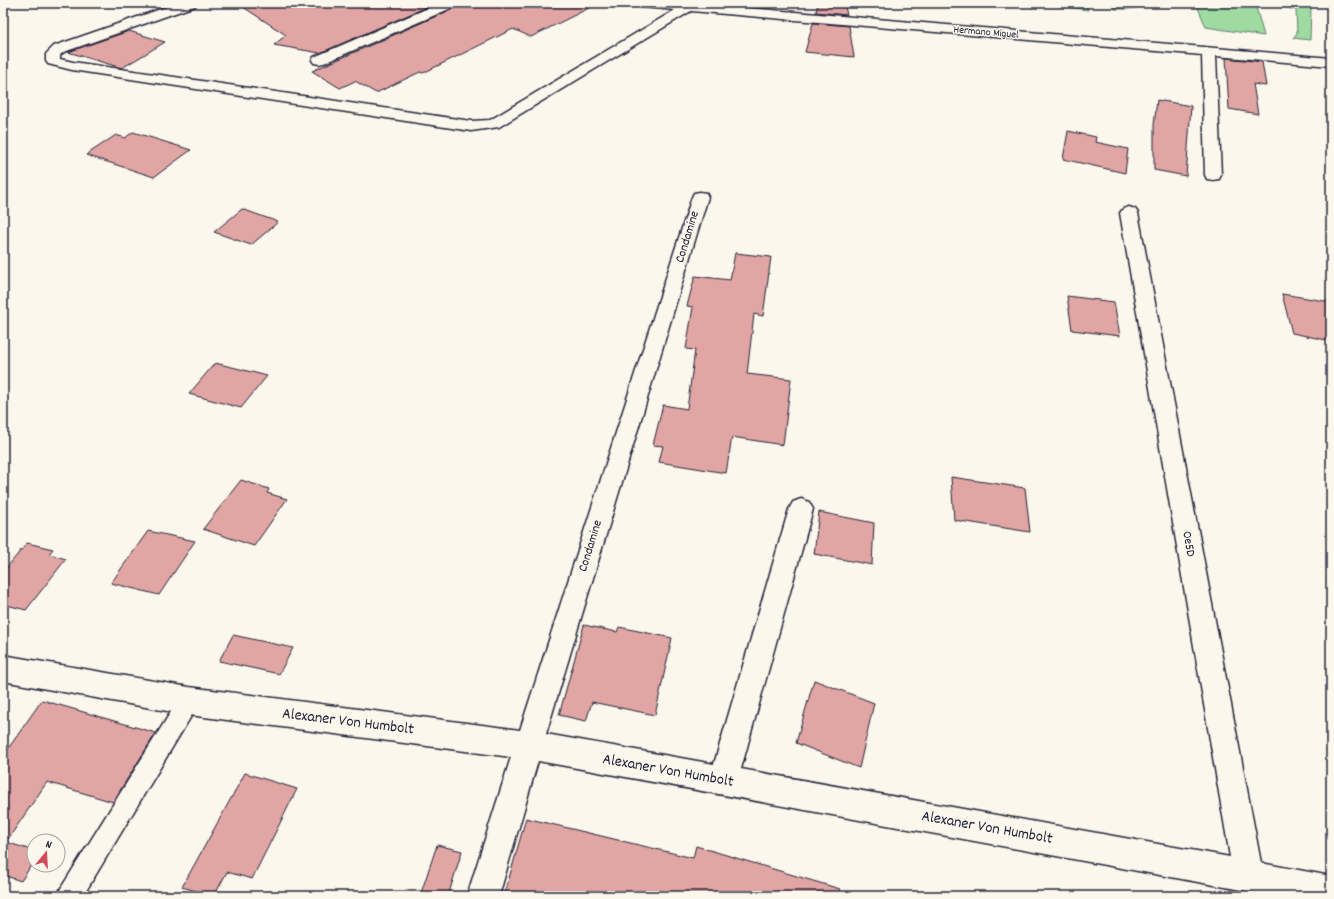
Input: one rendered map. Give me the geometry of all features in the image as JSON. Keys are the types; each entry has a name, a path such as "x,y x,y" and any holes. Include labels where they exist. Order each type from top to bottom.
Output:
{"street":[{"path":"190,3 60,49 53,54 53,61 72,66 471,126 482,126 494,124 689,7"},
{"path":"319,60 451,3"},
{"name":"Hermano Miguel","path":"642,3 1331,62"},
{"path":"1209,52 1213,175"},
{"name":"Condamine","path":"483,896 700,197"},
{"name":"Oe5D","path":"1129,213 1248,875"},
{"path":"723,780 801,509"},
{"name":"Alexaner Von Humbolt","path":"3,668 189,700 529,745 1331,891"}],"lane":[{"path":"69,896 189,700"}],"green space":[{"path":"1086,3 1088,10 1044,4"},
{"path":"1109,3 1138,4 1136,8 1115,9"},
{"path":"1196,3 1255,3 1264,36 1206,27"},
{"path":"1278,3 1307,3 1311,7 1310,40 1293,38 1297,33 1296,10 1284,7"}],"building":[{"path":"237,3 436,3 320,53 274,45 286,35"},
{"path":"458,3 599,3 531,37 513,29 423,73 420,72 376,93 355,81 340,88 312,71 457,7"},
{"path":"818,3 844,3 847,15 816,12"},
{"path":"813,23 849,26 854,57 805,52"},
{"path":"129,31 165,42 122,68 68,52"},
{"path":"1226,58 1262,62 1266,86 1253,84 1258,114 1229,109"},
{"path":"1157,100 1191,106 1186,176 1154,170 1154,125"},
{"path":"1068,131 1096,137 1095,142 1128,149 1125,173 1063,159"},
{"path":"133,132 191,150 154,177 86,155 116,135 125,138"},
{"path":"242,209 278,222 251,245 214,232"},
{"path":"735,253 771,257 763,316 754,314 747,374 791,379 783,445 732,437 726,473 659,462 663,446 653,445 663,405 687,409 695,350 686,349 693,307 687,306 695,276 730,280"},
{"path":"1282,294 1331,302 1331,341 1292,333"},
{"path":"1067,296 1114,302 1120,336 1072,330"},
{"path":"215,363 267,376 241,408 189,394"},
{"path":"951,477 1025,488 1030,532 954,520"},
{"path":"241,480 269,489 267,493 287,499 254,546 203,529"},
{"path":"819,512 874,523 872,565 814,554"},
{"path":"148,531 195,541 159,595 111,583"},
{"path":"27,543 53,549 49,554 66,559 26,610 3,604 3,572"},
{"path":"584,625 617,632 619,627 672,638 655,715 592,702 586,721 559,715"},
{"path":"233,635 293,648 279,674 219,661"},
{"path":"814,680 874,703 859,768 796,743"},
{"path":"42,700 156,733 113,802 47,782 6,842 26,848 26,873 21,881 3,875 3,756"},
{"path":"245,773 297,789 252,879 227,872 214,896 182,887"},
{"path":"526,818 693,858 696,846 840,889 839,896 504,896"},
{"path":"437,845 462,851 448,896 420,896"}]}
